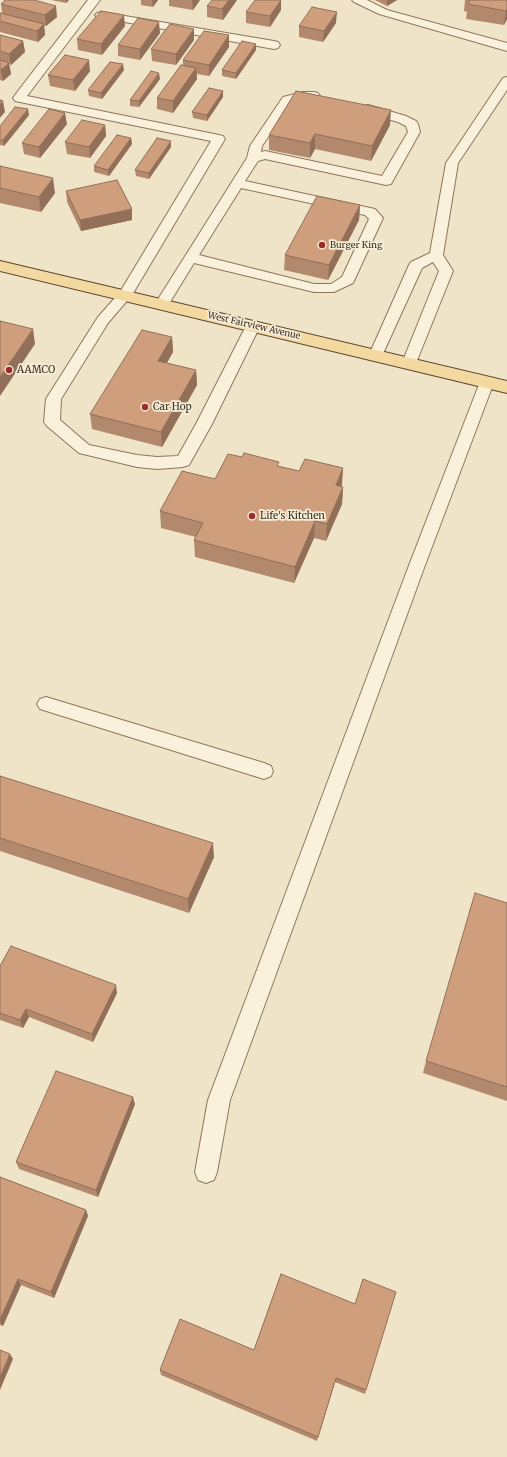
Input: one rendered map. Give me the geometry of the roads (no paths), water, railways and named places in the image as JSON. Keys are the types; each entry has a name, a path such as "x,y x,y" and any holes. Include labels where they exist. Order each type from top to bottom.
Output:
{"main road":[{"name":"West Fairview Avenue","path":"0,266 507,387"}],"lane":[{"path":"94,0 19,98 219,139 125,296 103,320 54,399 52,422 84,449 137,461 157,463 183,461 204,424 253,326"},
{"path":"358,0 383,12 507,47"},
{"path":"85,12 274,45"},
{"path":"409,363 446,270 436,255 452,163 507,81"},
{"path":"162,304 253,158 256,146 287,100 303,96 319,96 327,98"},
{"path":"253,158 266,155 386,181 414,132 412,124 402,119 357,106"},
{"path":"192,258 314,288 334,288 348,280 376,218 370,212 238,183"},
{"path":"376,355 416,265 436,255"},
{"path":"206,1172 219,1100 416,568 487,382"},
{"path":"46,704 264,771"}],"place":[{"name":"Burger King","path":"322,245"},
{"name":"AAMCO","path":"9,370"},
{"name":"Car Hop","path":"145,407"},
{"name":"Life's Kitchen","path":"252,516"}]}
